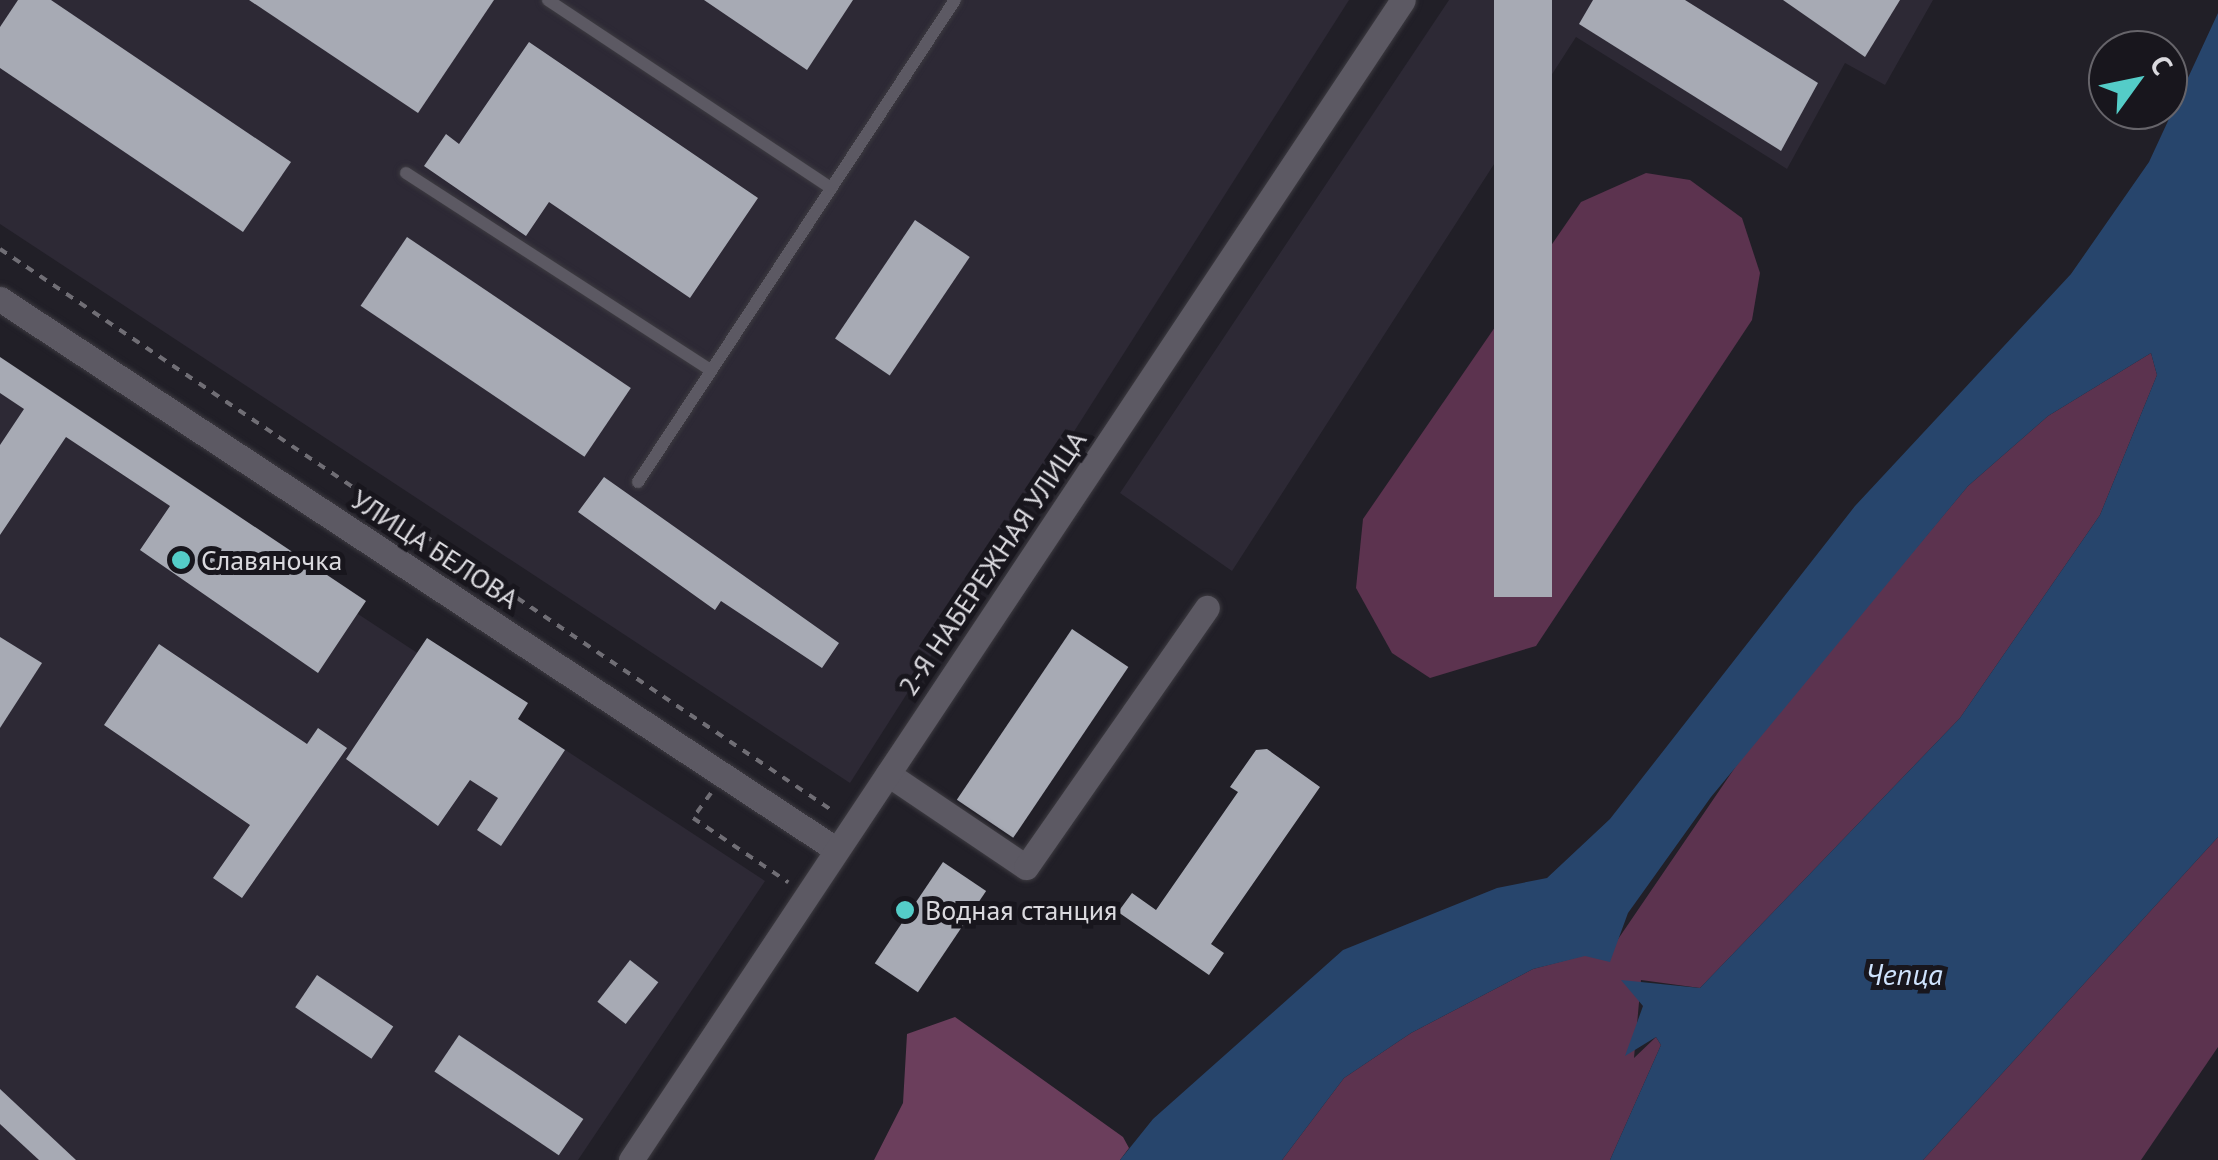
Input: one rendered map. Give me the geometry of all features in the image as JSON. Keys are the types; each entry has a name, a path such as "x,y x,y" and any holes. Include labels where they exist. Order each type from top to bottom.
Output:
{"street":[{"name":"2-Я НАБЕРЕЖНАЯ УЛИЦА","path":"631,1160 1402,0"},
{"name":"УЛИЦА БЕЛОВА","path":"0,298 837,850"},
{"path":"888,774 1026,866 1206,608"}],"lane":[{"path":"548,0 830,188"},
{"path":"638,482 954,0"},
{"path":"406,173 711,370"}],"path":[{"path":"0,249 838,814"},
{"path":"743,749 693,818 792,885 782,901"}],"shaded area":[{"path":"0,0 1349,0 850,783 0,224"},
{"path":"1449,0 1933,0 1885,85 1845,63 1787,169 1576,37 1232,571 1120,493"},
{"path":"1646,173 1690,180 1742,218 1760,273 1752,320 1536,646 1430,678 1392,653 1356,588 1363,519 1581,202"},
{"path":"2151,353 2157,375 2100,515 1960,718 1700,988 1641,980 1634,1058 1656,1037 1661,1045 1610,1160 1282,1160 1344,1078 1411,1033 1533,969 1612,948 1749,747 1968,486 2048,416"},
{"path":"0,379 765,881 578,1160 0,1160"},
{"path":"2218,837 2218,1047 2141,1160 1923,1160"},
{"path":"955,1017 1123,1137 1129,1148 1120,1160 874,1160 903,1103 907,1034"}],"water":[{"name":"Чепца","path":"2218,13 2218,837 1923,1160 1610,1160 1661,1045 1656,1037 1625,1056 1643,1006 1621,980 1700,988 1960,718 2100,515 2157,375 2151,353 2048,416 1968,486 1711,797 1628,913 1610,962 1585,956 1533,969 1411,1033 1344,1078 1282,1160 1120,1160 1153,1119 1343,950 1497,888 1547,878 1610,819 1855,506 2071,274 2149,162 2164,130 2188,130 2188,78"}],"building":[{"path":"18,0 51,0 291,162 243,232 0,68 0,27"},
{"path":"249,0 494,0 418,113"},
{"path":"704,0 853,0 807,70"},
{"path":"1494,0 1552,0 1552,597 1494,597"},
{"path":"1593,0 1685,0 1818,83 1781,151 1579,24"},
{"path":"1783,0 1900,0 1865,57"},
{"path":"529,42 758,198 690,298 549,202 526,236 424,166 446,134 459,144"},
{"path":"915,220 970,257 890,375 835,339"},
{"path":"407,237 631,388 584,457 361,306"},
{"path":"0,357 366,601 318,673 140,550 170,506 66,437 0,535 0,445 24,409 0,393"},
{"path":"604,477 839,643 822,668 721,601 715,610 578,512"},
{"path":"1072,629 1128,667 1013,838 957,800"},
{"path":"0,637 42,663 0,728"},
{"path":"427,638 528,703 518,719 565,750 501,846 477,830 498,798 470,780 438,826 346,759"},
{"path":"159,644 307,744 318,728 347,748 242,898 213,878 250,825 104,725"},
{"path":"1267,749 1320,787 1211,944 1224,953 1209,975 1118,912 1132,893 1156,910 1238,792 1230,787 1256,750"},
{"path":"943,862 986,891 918,992 875,963"},
{"path":"630,960 658,982 626,1024 597,1002"},
{"path":"317,975 393,1026 371,1059 295,1007"},
{"path":"459,1035 583,1119 559,1155 434,1071"},
{"path":"0,1089 76,1160 39,1160 0,1124"}],"place":[{"name":"Славяночка","path":"181,560"},
{"name":"Водная станция","path":"905,910"}]}
